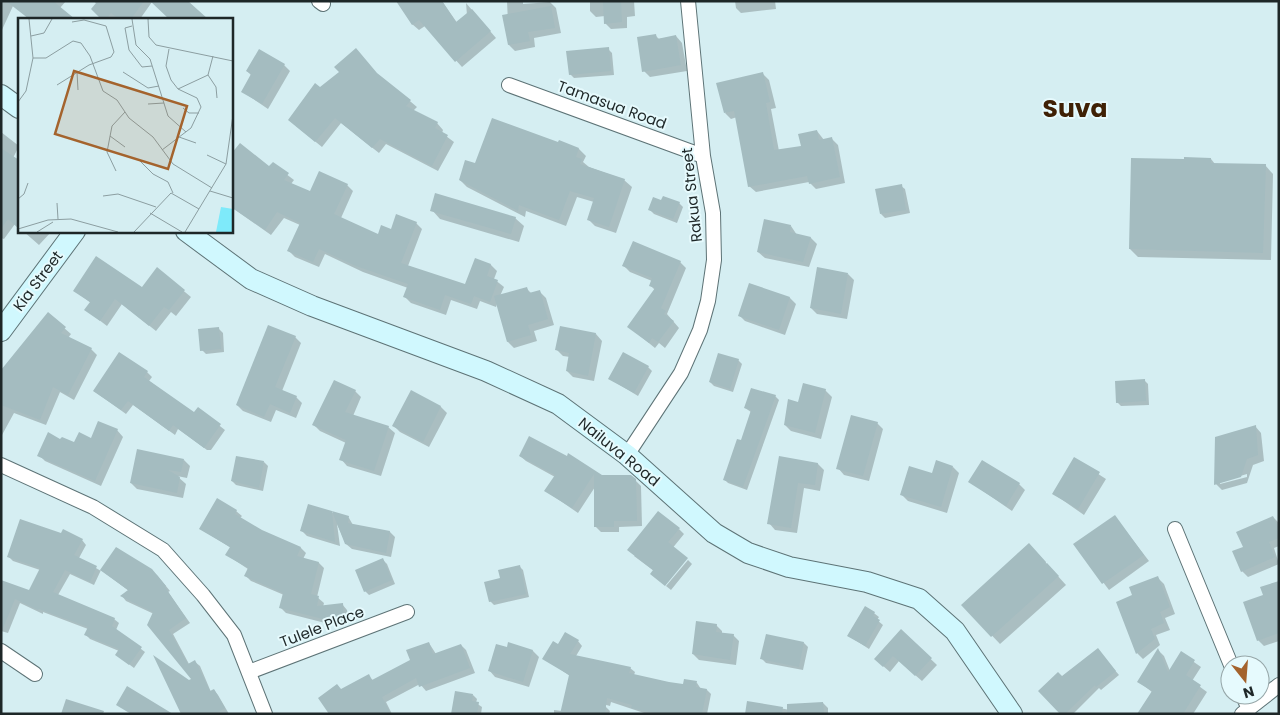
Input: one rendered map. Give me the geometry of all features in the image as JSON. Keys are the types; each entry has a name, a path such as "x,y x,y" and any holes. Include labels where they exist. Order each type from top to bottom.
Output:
{"main road":[{"path":"1,95 18,107"},
{"name":"Kia Street","path":"1,331 74,232"},
{"name":"Nailuva Road","path":"187,232 250,279 321,310 486,371 558,404 627,455 714,533 748,553 789,567 867,582 919,599 955,631 1012,714"}],"street":[{"name":"Rakua Street","path":"627,455 681,374 700,330 708,301 714,260 713,222 704,156 688,1"},
{"name":"Tamasua Road","path":"509,85 704,156"},
{"path":"1,465 93,507 163,550 203,595 234,635 265,714"},
{"path":"1175,528 1227,655"},
{"name":"Tulele Place","path":"249,672 407,612"},
{"path":"1,651 35,674"},
{"path":"1246,712 1279,685"}],"building":[{"path":"6,1 53,1 74,18 28,18"},
{"path":"93,1 144,1 132,18 118,18 111,13 107,18 100,18 91,9 96,3"},
{"path":"150,1 188,1 207,18 168,18"},
{"path":"396,1 442,1 456,22 472,9 491,31 455,62 419,20 412,25"},
{"path":"603,1 621,1 622,22 604,24"},
{"path":"551,6 555,28 528,32 530,41 508,45 502,15"},
{"path":"656,34 657,39 676,35 681,65 642,72 637,37"},
{"path":"609,47 611,71 569,75 566,51"},
{"path":"356,48 377,73 411,100 406,106 438,122 435,128 448,135 432,166 380,139 372,148 335,118 315,142 288,120 315,83 320,87 339,72 334,67"},
{"path":"259,49 285,64 262,104 241,92 251,74 246,71"},
{"path":"763,72 770,102 766,103 774,150 801,146 798,134 817,130 819,140 832,137 840,177 809,184 807,176 748,187 734,111 724,113 716,83"},
{"path":"492,118 579,148 576,157 582,159 580,164 625,179 609,227 587,220 594,198 570,191 559,220 519,205 518,211 459,180 465,160 475,163"},
{"path":"240,143 269,166 273,162 289,173 284,180 310,191 319,171 348,184 334,214 378,234 381,225 391,229 396,214 417,222 401,263 465,284 475,258 491,264 487,276 498,280 490,302 474,296 471,304 445,295 440,310 403,297 408,284 356,266 319,249 313,262 287,251 300,223 277,212 265,230 232,208 232,153"},
{"path":"1,148 18,159 18,228 8,219 1,229"},
{"path":"1184,157 1211,158 1211,163 1266,164 1263,253 1129,249 1131,158 1184,159"},
{"path":"902,184 906,210 880,214 875,189"},
{"path":"435,193 516,217 511,234 430,211"},
{"path":"663,196 680,202 673,219 648,210 653,197 661,200"},
{"path":"764,219 791,225 790,232 811,237 803,262 757,252"},
{"path":"633,241 681,261 661,308 666,311 664,314 674,321 658,342 652,338 649,343 627,327 655,288 649,286 652,278 622,266"},
{"path":"96,256 142,287 157,267 185,290 169,310 164,307 149,326 115,299 100,321 84,310 90,302 73,291"},
{"path":"817,267 848,273 841,314 810,308"},
{"path":"749,283 790,297 779,330 738,316"},
{"path":"527,287 529,293 540,290 548,319 528,325 531,335 507,342 494,296"},
{"path":"48,312 66,327 61,333 92,348 68,395 53,387 40,420 1,405 1,370"},
{"path":"268,325 296,336 275,387 297,396 290,413 270,404 264,417 236,405"},
{"path":"560,326 596,333 588,376 566,371 569,353 555,350"},
{"path":"219,327 221,349 200,351 198,329"},
{"path":"119,352 148,371 144,377 194,412 198,407 221,424 204,448 173,425 169,431 128,401 121,410 93,391"},
{"path":"623,352 649,366 634,393 608,379"},
{"path":"718,353 739,359 730,389 709,382"},
{"path":"1145,379 1146,401 1116,403 1115,381"},
{"path":"334,380 356,390 345,412 389,426 374,471 339,460 346,440 312,425"},
{"path":"803,383 826,389 815,433 784,425 788,399 798,402"},
{"path":"751,388 776,395 743,487 723,480 737,439 741,440 751,410 744,408"},
{"path":"411,390 441,406 423,442 392,426"},
{"path":"851,415 878,422 863,476 836,469"},
{"path":"98,421 118,429 95,481 37,456 48,432 60,439 62,437 74,442 79,432 91,438"},
{"path":"1256,425 1258,455 1247,459 1241,477 1214,485 1215,437"},
{"path":"529,436 567,456 568,453 602,475 631,475 636,479 637,521 614,521 614,527 594,527 594,474 572,508 544,491 555,475 519,456"},
{"path":"137,449 184,459 181,472 168,470 180,477 177,493 130,483"},
{"path":"236,456 264,461 259,488 231,481"},
{"path":"779,456 818,463 815,485 798,483 791,528 767,524"},
{"path":"1074,457 1100,472 1078,509 1052,494"},
{"path":"936,460 953,466 941,507 900,495 909,466 932,473"},
{"path":"982,460 1020,483 1006,506 968,482"},
{"path":"217,498 237,510 235,514 262,530 301,547 297,556 319,562 311,594 319,596 317,606 343,603 344,618 327,620 279,608 283,593 244,576 248,568 225,555 230,547 199,529"},
{"path":"308,504 332,511 335,542 300,531"},
{"path":"332,511 349,516 348,523 390,531 386,553 345,544"},
{"path":"658,511 680,528 668,542 688,558 665,586 650,574 653,570 627,550"},
{"path":"1115,515 1144,555 1102,584 1073,544"},
{"path":"1273,516 1279,529 1279,538 1269,542 1275,557 1241,572 1232,551 1243,547 1236,532"},
{"path":"20,519 61,533 63,529 83,539 74,555 97,566 90,582 65,570 53,592 115,618 112,626 142,647 129,665 115,655 119,649 84,635 88,627 38,610 15,599 1,633 1,580 29,590 40,568 7,557"},
{"path":"1029,543 1046,562 1045,565 1047,563 1059,576 991,637 961,605"},
{"path":"116,547 152,569 166,586 186,618 169,630 188,664 195,660 210,691 214,689 225,708 215,714 181,714 153,655 189,680 191,679 147,625 153,612 120,596 128,590 100,570"},
{"path":"383,558 392,580 364,592 355,570"},
{"path":"520,565 526,594 489,602 484,582 500,578 498,570"},
{"path":"1158,576 1170,607 1160,612 1164,623 1151,629 1155,639 1136,654 1116,602 1132,595 1129,587"},
{"path":"1279,581 1279,633 1257,641 1243,602 1263,595 1260,587"},
{"path":"865,606 875,612 873,616 880,620 865,646 847,636"},
{"path":"696,621 717,624 716,632 734,634 730,660 692,654"},
{"path":"901,629 932,658 915,676 893,656 883,667 874,659"},
{"path":"565,632 579,640 570,654 631,667 629,673 669,682 683,684 684,679 697,681 696,687 707,689 702,714 659,714 631,708 632,705 607,698 605,714 560,714 569,675 542,659 553,641 558,644"},
{"path":"766,634 804,642 799,667 760,659"},
{"path":"429,642 433,654 461,644 470,668 419,687 416,678 382,697 391,714 329,714 318,698 337,684 341,689 369,674 372,680 410,660 406,650"},
{"path":"508,642 533,650 523,682 488,671 496,644 507,647"},
{"path":"1098,648 1116,671 1096,687 1095,685 1065,714 1060,714 1038,691 1058,672 1062,676"},
{"path":"1158,648 1168,672 1181,651 1195,660 1186,675 1201,685 1183,714 1137,714 1152,691 1137,682"},
{"path":"127,686 173,714 131,714 116,705"},
{"path":"455,691 473,694 472,701 479,702 477,714 451,714"},
{"path":"66,699 104,711 103,714 61,714"},
{"path":"747,701 783,707 782,714 745,714"},
{"path":"823,702 824,714 787,714 787,704"}],"district":[{"name":"Suva","path":"1075,108"}]}
